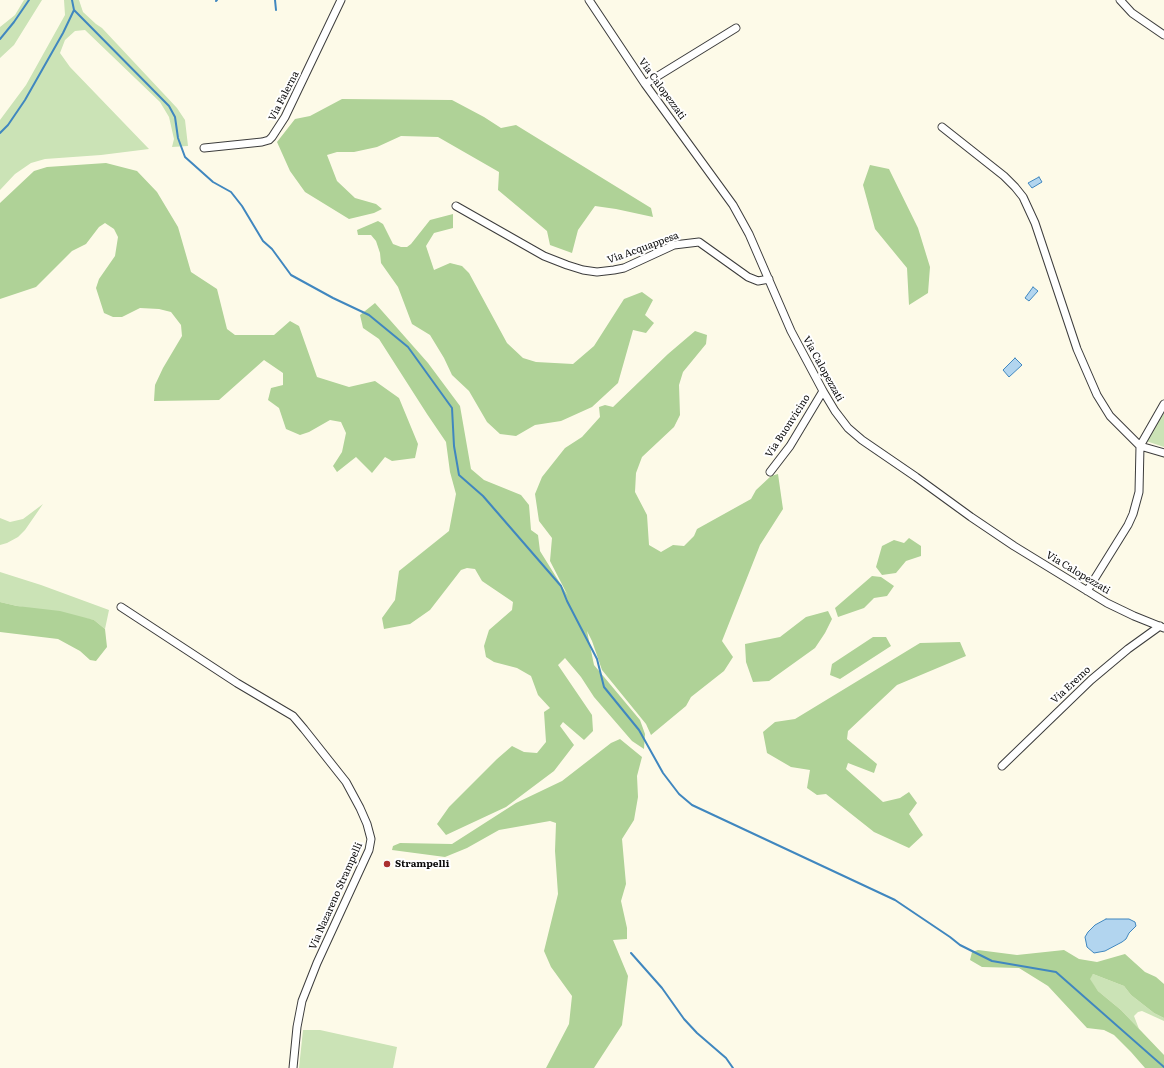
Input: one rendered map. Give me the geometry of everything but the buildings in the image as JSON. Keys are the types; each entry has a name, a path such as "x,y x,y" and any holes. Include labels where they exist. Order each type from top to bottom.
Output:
{"street":[{"name":"Via Falerna","path":"204,148 262,142 269,140 272,137 285,117 341,0"},
{"name":"Via Calopezzati","path":"589,0 645,84 733,205 749,234 791,331 823,391 841,420 848,428 858,437 913,474 1001,538 1122,611 1162,627"},
{"path":"1120,0 1132,13 1164,35"},
{"path":"645,84 736,28"},
{"path":"942,127 1006,178 1023,197 1036,223 1077,349 1091,384 1106,411 1140,446 1164,453"},
{"name":"Via Acquappesa","path":"456,206 537,252 559,263 579,269 597,272 624,268 674,245 699,242 748,277 758,281 769,279"},
{"name":"Via Buonvicino","path":"770,472 790,446 823,391"},
{"path":"1087,591 1128,524 1136,508 1139,492 1140,446 1164,404"},
{"name":"Via Nazareno Strampelli","path":"121,607 237,683 293,716 346,782 367,824 371,839 369,850 317,963 302,1001 297,1027 293,1068"},
{"name":"Via Eremo","path":"1002,766 1091,680 1128,649 1162,627"}],"green space":[{"path":"24,0 42,0 14,45 0,58 0,27 15,15"},
{"path":"64,0 79,0 83,12 102,28 177,108 185,120 188,146 172,147 174,139 169,117 160,102 85,30 75,31 65,40 60,53 70,67 149,149 101,155 45,159 31,163 15,174 0,190 0,120 26,85 65,15"},
{"path":"342,99 452,100 501,128 516,125 651,208 653,217 595,206 578,230 572,253 550,245 547,231 498,190 499,172 438,137 401,136 377,147 354,152 337,152 327,155 337,181 355,198 376,204 382,209 374,213 349,219 305,192 290,171 277,142 295,119 310,116"},
{"path":"106,163 137,171 157,192 178,227 191,272 217,289 227,329 235,335 274,335 290,321 299,326 317,377 349,387 375,381 399,398 418,444 415,458 392,461 385,457 372,473 356,457 337,472 333,466 342,452 346,433 341,422 330,420 309,432 300,435 286,429 279,408 268,400 271,388 283,385 283,373 264,360 219,400 154,401 155,385 182,336 181,325 171,312 159,309 140,308 122,317 113,317 104,313 96,288 99,279 115,256 118,237 114,229 105,223 99,227 86,244 72,251 36,287 0,299 0,203 34,171 47,167"},
{"path":"870,165 889,169 918,228 930,267 928,293 909,305 907,268 875,229 863,185"},
{"path":"453,214 453,228 434,233 426,246 434,270 450,263 462,266 469,273 507,343 523,358 536,362 573,364 594,346 624,299 642,292 653,300 645,315 654,323 646,333 633,330 618,383 592,407 561,421 535,425 516,436 500,434 487,422 469,391 452,375 430,335 412,324 398,287 381,263 380,253 376,241 371,235 358,235 357,230 378,221 383,224 393,244 401,247 407,247 430,220"},
{"path":"375,303 428,363 460,406 471,469 484,480 521,495 529,505 531,530 538,535 540,551 568,596 550,561 552,538 539,521 535,494 542,477 565,448 582,437 600,417 599,407 605,405 613,407 668,354 695,331 707,335 706,344 683,372 679,385 680,415 674,427 642,457 636,473 635,492 647,515 649,545 661,552 673,545 684,546 694,536 697,529 751,499 756,490 771,476 778,474 783,509 760,545 722,641 733,657 724,671 691,697 686,706 651,735 646,724 602,670 587,631 594,665 640,720 645,734 644,749 632,741 594,697 581,677 565,658 558,665 592,715 593,731 584,740 563,722 560,726 574,745 554,771 506,807 446,835 437,824 449,807 497,759 512,746 524,752 537,753 546,742 544,712 550,708 538,695 531,676 517,668 494,662 486,657 484,646 489,630 512,610 513,602 482,581 475,569 467,568 461,570 430,610 410,624 384,629 382,618 395,600 399,571 449,531 456,494 450,472 446,442 379,339 363,328 360,315"},
{"path":"1164,413 1164,447 1146,441"},
{"path":"43,504 25,530 18,537 0,545 0,518 10,522 23,519"},
{"path":"909,538 921,546 921,556 906,561 896,573 882,575 876,567 882,546 894,540 904,543"},
{"path":"0,572 41,585 109,610 105,629 94,620 0,602"},
{"path":"872,576 881,577 894,586 887,596 874,598 864,608 838,617 835,608"},
{"path":"0,602 17,606 60,611 94,620 105,629 107,647 96,661 90,660 80,651 58,639 0,632"},
{"path":"828,611 832,619 815,648 769,681 753,682 746,662 745,644 780,637 806,617"},
{"path":"873,637 886,637 891,646 840,679 830,675 832,664"},
{"path":"960,642 966,656 897,685 848,731 847,739 877,764 874,773 848,763 846,769 883,802 900,798 909,792 917,803 909,814 923,835 909,848 874,832 826,794 817,795 807,788 810,770 791,767 767,753 763,732 775,722 795,719 920,643"},
{"path":"620,739 642,757 637,776 638,797 634,820 622,839 626,884 621,901 627,928 627,939 613,940 628,976 622,1025 594,1068 546,1068 569,1024 572,996 551,967 544,951 558,894 555,851 556,823 550,821 499,830 467,848 445,857 392,850 393,846 400,843 452,844 516,803 562,781 611,743"},
{"path":"978,950 1017,955 1064,950 1079,959 1097,962 1125,954 1145,972 1156,977 1164,984 1164,1018 1154,1013 1131,995 1124,986 1093,974 1090,979 1098,991 1121,1010 1164,1055 1164,1068 1145,1068 1114,1035 1104,1030 1087,1028 1048,986 1019,968 982,967 970,960 972,952"},
{"path":"1093,974 1124,986 1131,995 1154,1013 1164,1018 1164,1021 1142,1011 1138,1012 1134,1016 1139,1029 1121,1010 1098,991 1089,979"},
{"path":"303,1030 320,1030 397,1047 393,1068 299,1068"}],"water":[{"path":"1039,177 1042,182 1032,188 1028,183"},
{"path":"1033,287 1038,291 1029,301 1025,298"},
{"path":"1015,358 1022,365 1009,377 1003,370"},
{"path":"1106,919 1129,919 1135,922 1136,926 1122,942 1105,951 1094,953 1087,947 1085,937 1095,925"}],"waterway":[{"path":"0,39 29,0"},
{"path":"72,0 74,10 169,106 175,117 178,138 185,157 213,182 231,192 242,206 263,241 272,249 291,275 333,298 369,315 408,347 452,408 454,446 459,475 483,496 561,586 567,601 597,659 604,687 639,730 663,773 679,794 692,805 895,900 960,945 992,961 1056,972 1164,1067"},
{"path":"275,0 276,10"},
{"path":"0,133 8,125 25,100 63,33 74,10"},
{"path":"631,953 662,988 684,1019 697,1033 726,1058 733,1068"}],"place":[{"name":"Strampelli","path":"387,864"}]}
